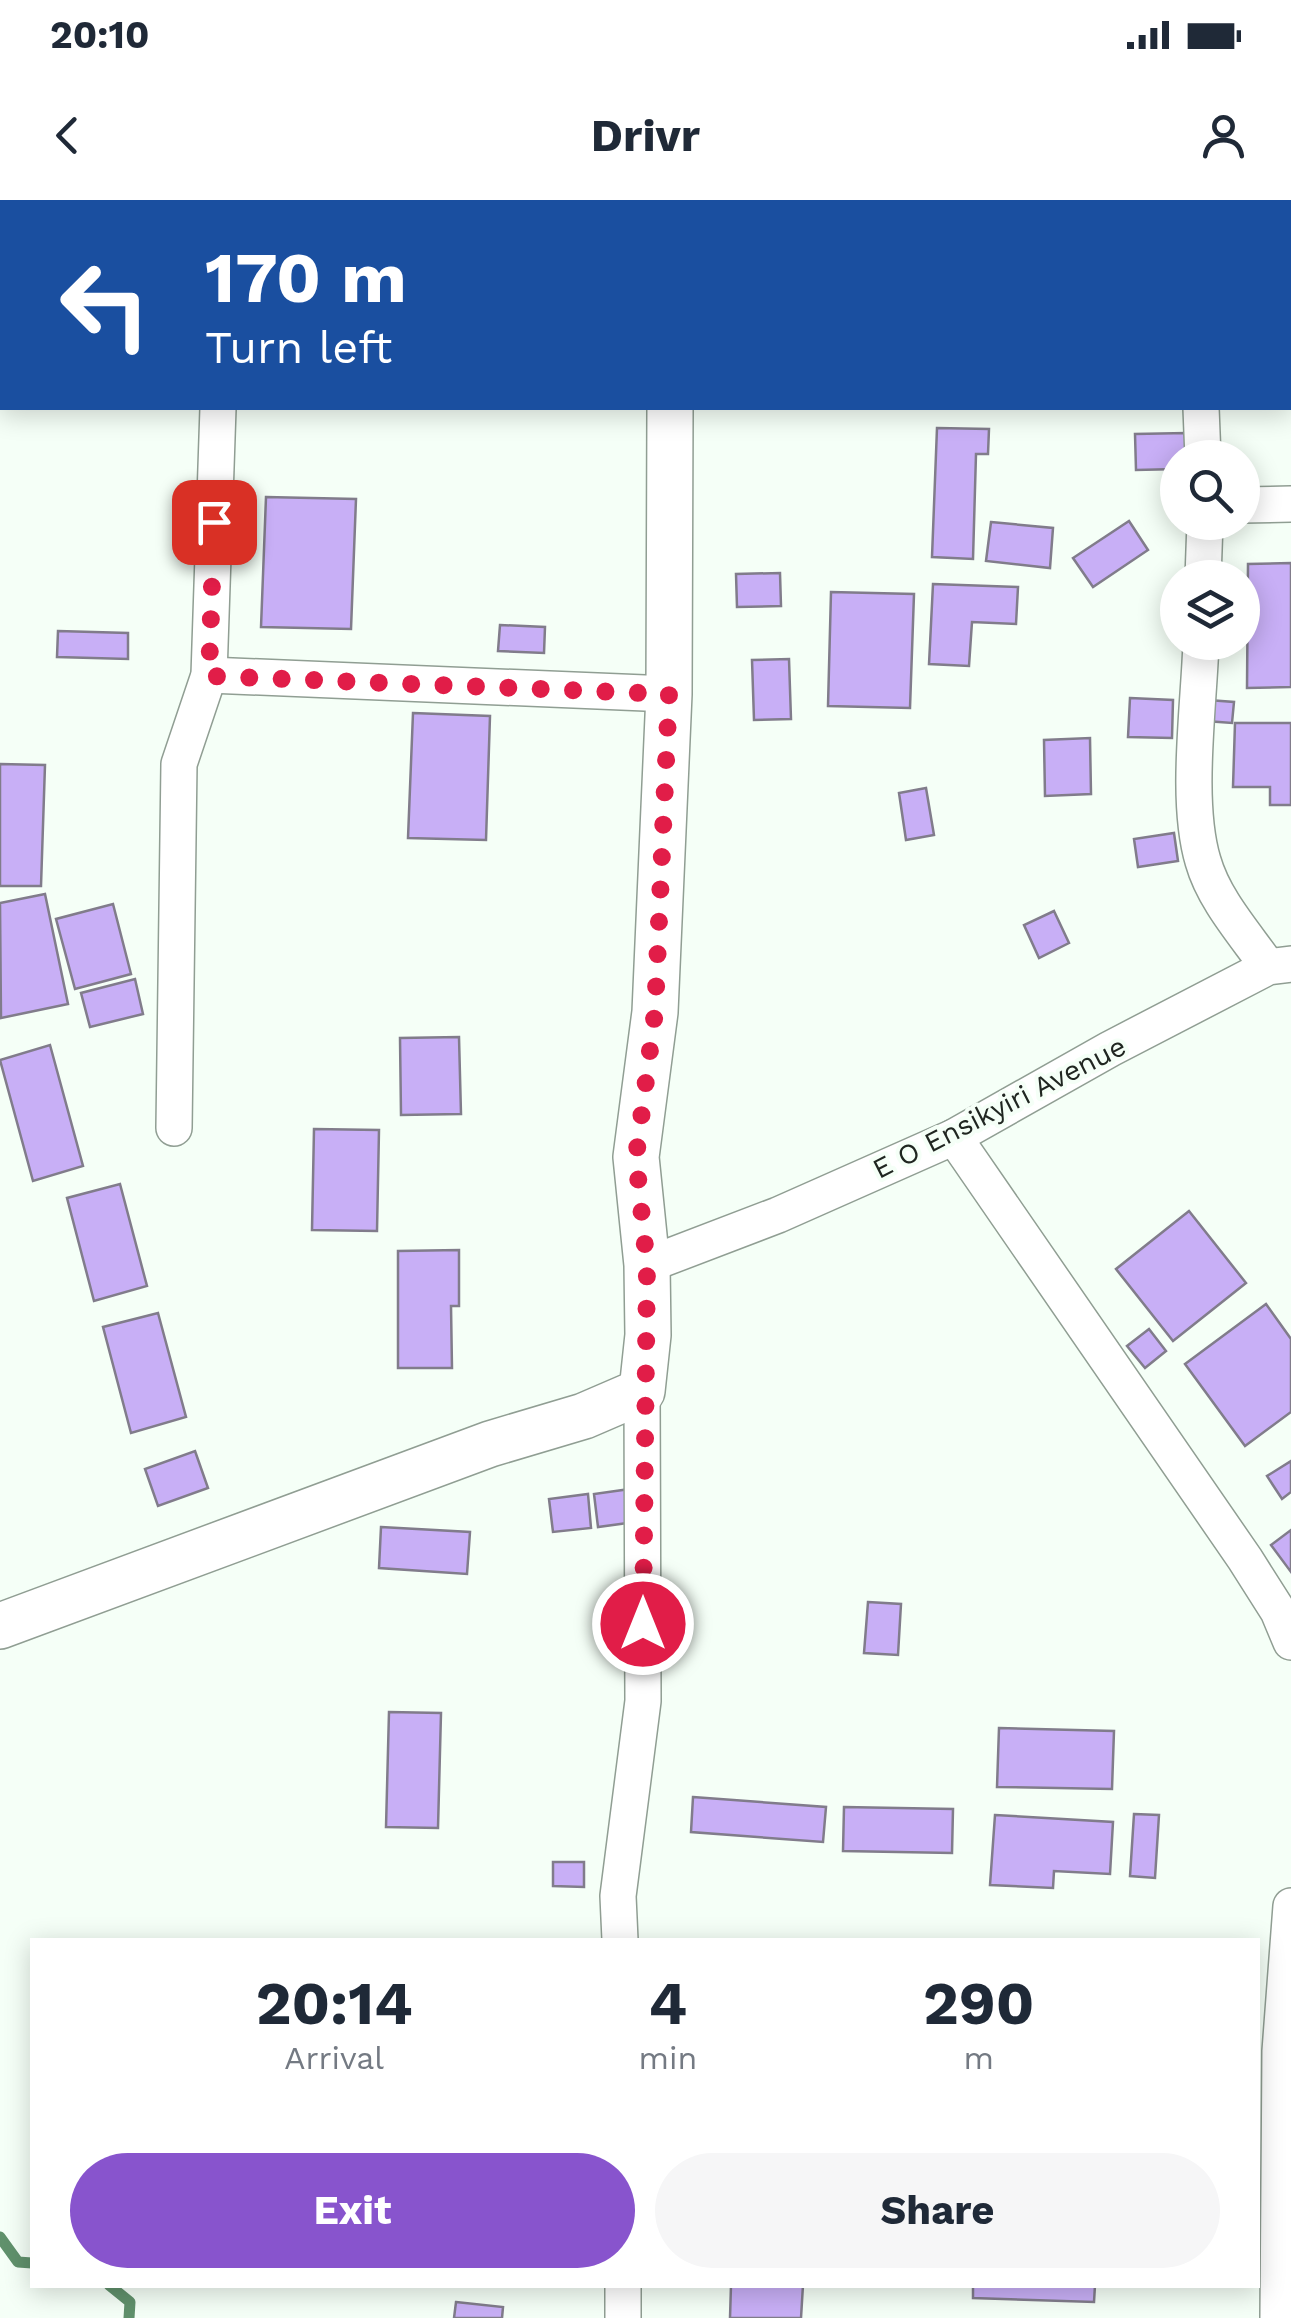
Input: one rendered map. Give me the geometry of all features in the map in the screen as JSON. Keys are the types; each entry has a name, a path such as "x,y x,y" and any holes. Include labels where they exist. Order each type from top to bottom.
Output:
{"street":[{"path":"174,1128 179,764 209,676 218,410"},
{"path":"620,1938 618,1896 643,1701 642,1392 648,1335 647,1266 636,1157 655,1012 669,694 670,410"},
{"path":"1201,410 1203,440"},
{"path":"1260,505 1291,504"},
{"path":"1200,660 1195,821 1203,863 1219,896 1280,966"},
{"path":"209,676 669,694"},
{"name":"E O Ensikyiri Avenue","path":"647,1266 778,1215 954,1136 1110,1049 1280,966"},
{"path":"954,1136 1245,1559 1278,1611 1291,1642"},
{"path":"0,1626 490,1444 584,1416 642,1392"},
{"path":"1278,2318 1276,2051 1291,1906"},
{"path":"623,2318 624,2288"}],"building":[{"path":"937,428 989,429 988,454 976,454 973,559 932,557"},
{"path":"1186,433 1186,440 1160,440 1160,469 1136,470 1135,434"},
{"path":"266,497 356,499 351,629 261,627"},
{"path":"1129,521 1148,550 1093,587 1073,558"},
{"path":"991,522 1053,528 1050,568 986,561"},
{"path":"1291,563 1291,687 1247,688 1247,660 1260,660 1260,564"},
{"path":"780,573 781,606 737,607 736,574"},
{"path":"933,584 1018,587 1016,624 972,622 969,666 929,664"},
{"path":"831,592 914,594 910,708 828,706"},
{"path":"500,625 545,627 544,653 498,651"},
{"path":"58,631 128,633 128,659 57,657"},
{"path":"789,659 791,719 754,720 752,660"},
{"path":"1130,698 1173,700 1172,738 1128,737"},
{"path":"1208,700 1234,702 1232,723 1206,721"},
{"path":"413,713 490,716 486,840 408,838"},
{"path":"1235,723 1291,723 1291,805 1270,805 1270,787 1233,787"},
{"path":"1090,738 1091,794 1045,796 1044,740"},
{"path":"0,764 45,765 41,886 0,886"},
{"path":"926,788 934,835 906,840 899,793"},
{"path":"1174,833 1178,861 1138,867 1134,839"},
{"path":"45,894 68,1004 1,1018 0,903"},
{"path":"113,904 131,974 75,989 56,919"},
{"path":"1054,911 1069,943 1039,958 1024,925"},
{"path":"135,979 143,1014 90,1027 81,993"},
{"path":"459,1037 461,1114 401,1115 400,1038"},
{"path":"50,1045 83,1166 33,1181 0,1060"},
{"path":"314,1129 379,1130 377,1231 312,1230"},
{"path":"120,1184 147,1286 94,1301 67,1198"},
{"path":"1189,1211 1246,1283 1173,1341 1116,1269"},
{"path":"459,1250 459,1306 451,1306 452,1368 398,1368 398,1251"},
{"path":"1266,1304 1291,1339 1291,1412 1245,1446 1185,1364"},
{"path":"158,1313 186,1417 131,1433 103,1327"},
{"path":"1149,1329 1166,1351 1145,1368 1127,1346"},
{"path":"195,1451 208,1488 158,1506 145,1469"},
{"path":"1291,1461 1291,1492 1282,1499 1267,1476"},
{"path":"630,1489 635,1522 598,1527 594,1494"},
{"path":"588,1494 591,1528 553,1532 549,1499"},
{"path":"381,1527 470,1532 467,1574 379,1568"},
{"path":"1291,1530 1291,1572 1271,1545"},
{"path":"868,1602 901,1604 898,1655 864,1653"},
{"path":"389,1712 441,1713 438,1828 386,1827"},
{"path":"999,1728 1114,1731 1112,1789 997,1787"},
{"path":"693,1797 826,1807 823,1842 691,1832"},
{"path":"844,1807 953,1809 952,1853 843,1851"},
{"path":"1134,1814 1159,1815 1155,1878 1130,1876"},
{"path":"995,1815 1113,1822 1110,1874 1054,1871 1053,1888 990,1885"},
{"path":"553,1862 584,1862 584,1887 553,1886"},
{"path":"731,2288 803,2288 801,2318 730,2318"},
{"path":"973,2288 1095,2288 1094,2302 973,2298"},
{"path":"456,2302 503,2307 502,2318 454,2318"}],"waterway":[{"path":"0,2237 18,2262 30,2263"},
{"path":"113,2288 130,2302 129,2318"}],"route":[{"path":"214,522 209,676 669,694 655,1012 636,1157 647,1266 648,1335 642,1392 643,1624"}]}
